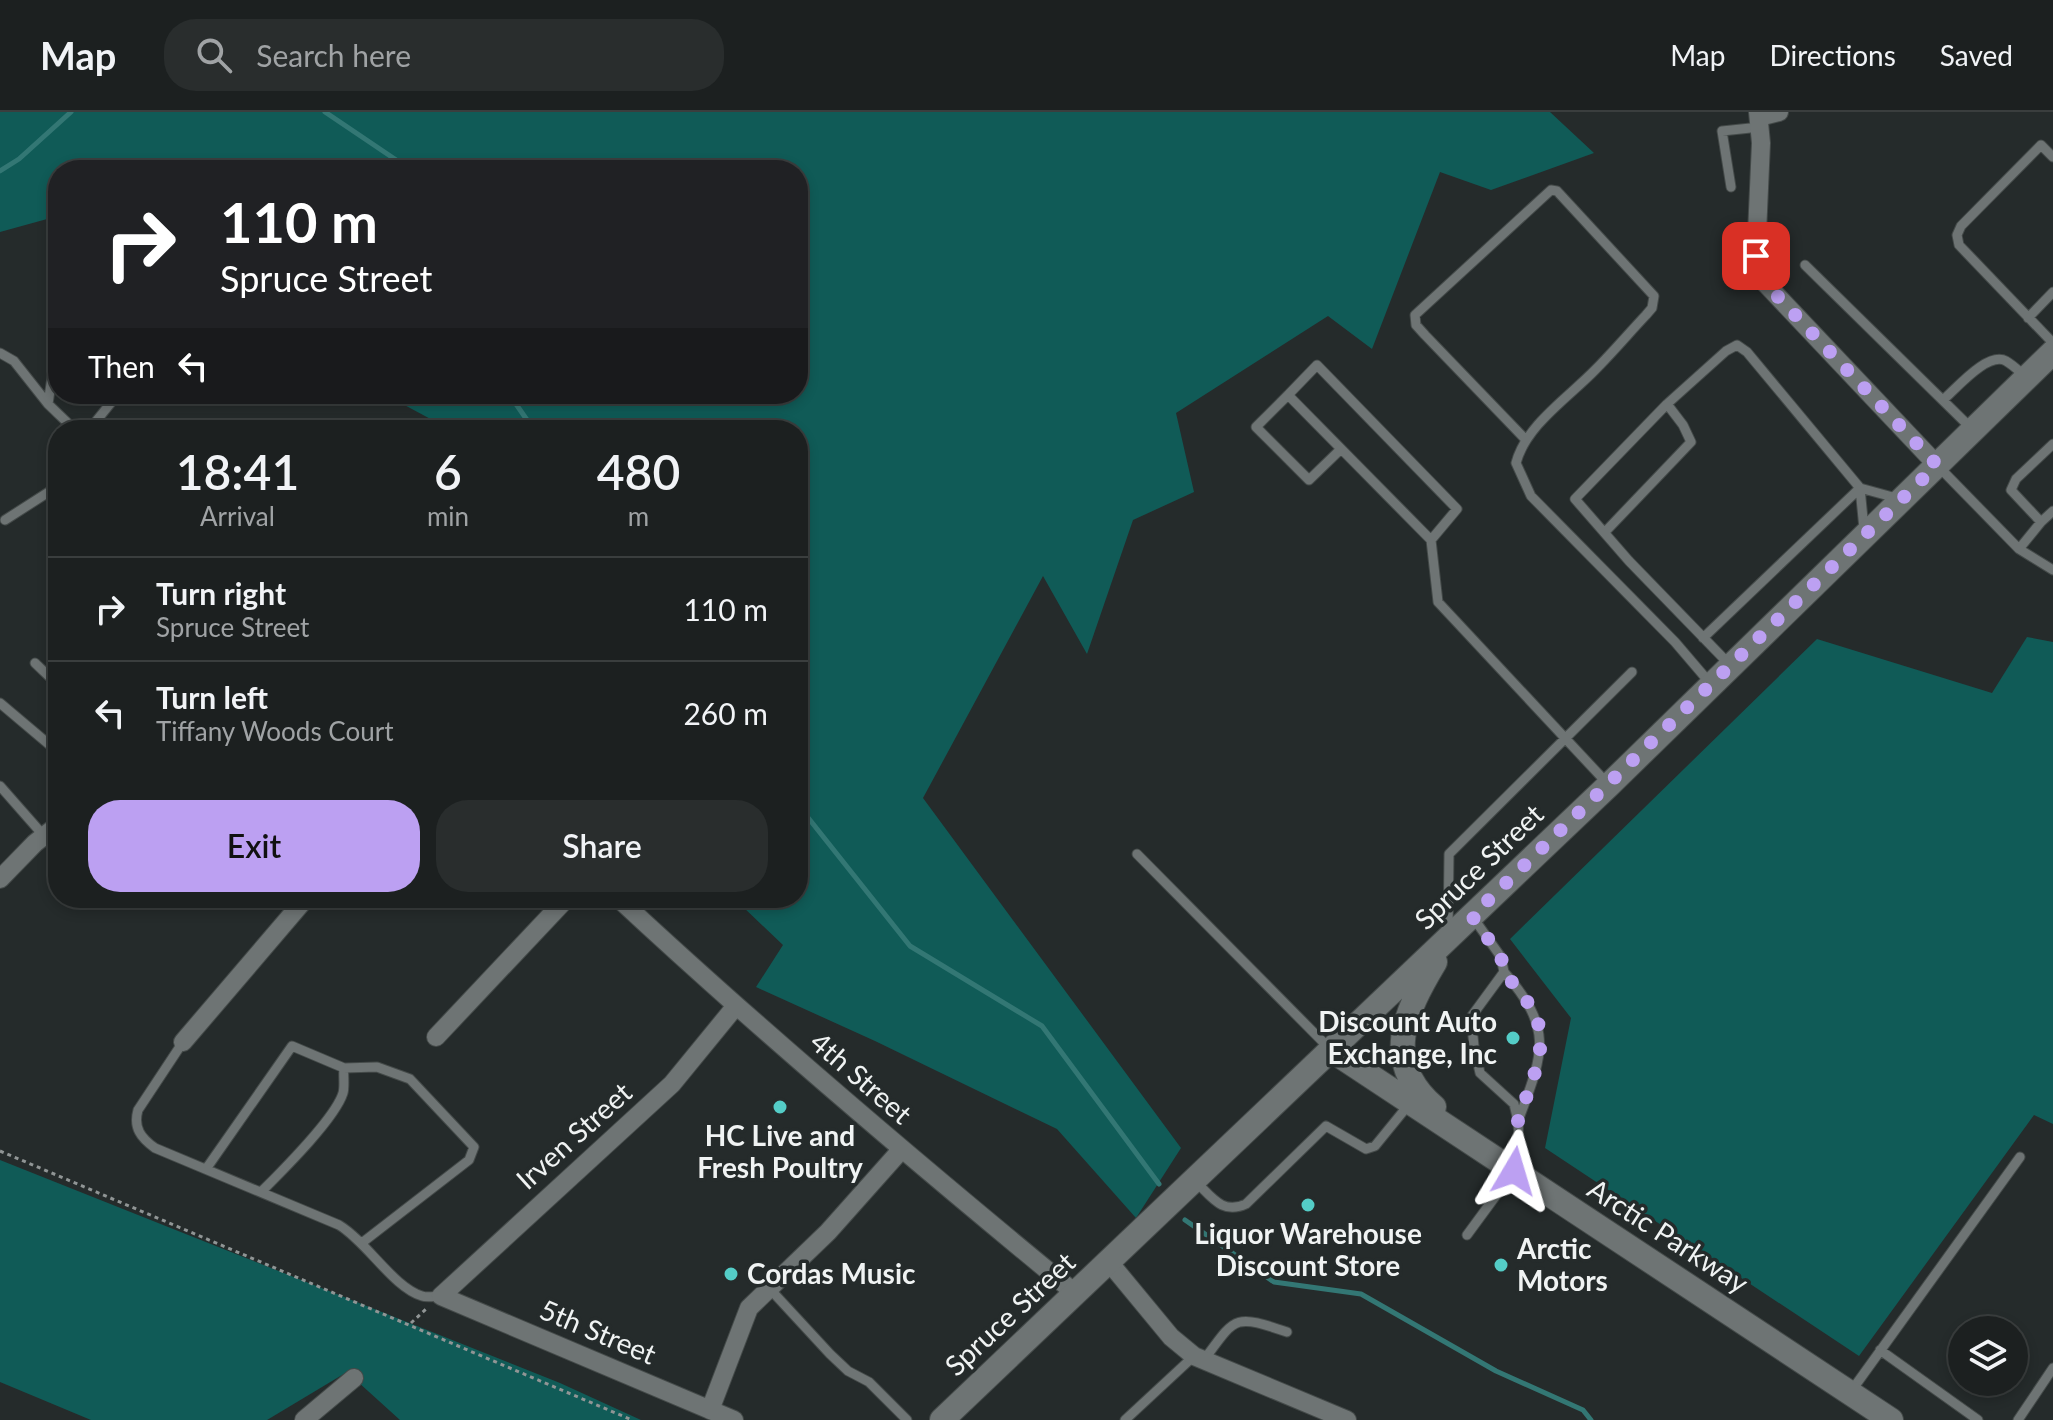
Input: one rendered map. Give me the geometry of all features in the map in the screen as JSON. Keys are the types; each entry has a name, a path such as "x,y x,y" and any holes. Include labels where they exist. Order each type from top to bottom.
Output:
{"street":[{"path":"1779,112 1759,119 1758,269 1764,282 1937,465"},
{"name":"Spruce Street","path":"942,1420 1732,667 2053,352"},
{"path":"0,879 48,833"},
{"path":"183,1042 297,908"},
{"path":"436,1037 558,908"},
{"name":"4th Street","path":"629,908 735,1007 901,1150 1075,1293"},
{"path":"1448,939 1420,986 1406,1019 1402,1040 1407,1075 1413,1087 1427,1101 1514,1171"},
{"name":"Irven Street","path":"441,1296 672,1084 735,1007"},
{"name":"Arctic Parkway","path":"1331,1050 1891,1420"},
{"path":"710,1410 749,1308 828,1232 901,1150"},
{"path":"1109,1262 1171,1337 1199,1358 1347,1420"},
{"name":"5th Street","path":"441,1296 734,1420"},
{"path":"304,1420 354,1378"}],"lane":[{"path":"1731,187 1722,131 1759,119"},
{"path":"2053,157 2041,145 1961,226 1957,235 1959,245 2053,343"},
{"path":"1526,440 1416,325 1415,315 1551,190 1557,191 1654,296 1652,308 1646,315 1526,440 1519,450 1516,463 1531,496 1675,642 1713,685"},
{"path":"1805,265 1973,430"},
{"path":"2028,318 2053,292"},
{"path":"1732,667 1575,499 1667,404 1726,351 1737,345 1747,352 1860,488 1865,535"},
{"path":"0,353 14,361 65,420"},
{"path":"1943,400 1994,358 2005,360 2027,378"},
{"path":"1341,449 1309,480 1256,427 1317,365 1457,509 1431,540"},
{"path":"1288,395 1431,540 1438,602 1609,785"},
{"path":"97,420 110,404"},
{"path":"1605,532 1691,442 1667,404"},
{"path":"2041,522 2011,490 2016,479 2053,444"},
{"path":"1937,465 2019,549 2053,570"},
{"path":"1860,488 1901,499"},
{"path":"1703,638 1860,488"},
{"path":"5,520 48,492"},
{"path":"2019,549 2053,511"},
{"path":"35,663 48,675"},
{"path":"1448,939 1449,854 1632,672"},
{"path":"0,703 48,744"},
{"path":"0,786 48,827"},
{"path":"1137,854 1331,1050"},
{"path":"1472,916 1501,957 1504,972 1524,994 1540,1029 1540,1058 1518,1121"},
{"path":"1467,1235 1514,1171 1519,1141 1514,1104 1480,1073 1471,1017 1504,972"},
{"path":"183,1042 138,1110 136,1118 143,1139 155,1148 339,1225 363,1242 385,1268 419,1296 441,1296"},
{"path":"206,1169 292,1046 344,1068 377,1067 410,1079 474,1147 469,1160 363,1242"},
{"path":"261,1192 296,1157 330,1113 343,1093 344,1068"},
{"path":"1195,1181 1222,1206 1235,1209 1246,1204 1326,1126 1366,1149 1375,1146 1410,1102"},
{"path":"1850,1393 2020,1157"},
{"path":"769,1288 830,1354 848,1371 869,1382 907,1420"},
{"path":"1125,1420 1199,1358 1229,1325 1251,1319 1287,1332"},
{"path":"1880,1350 1978,1420"},
{"path":"2018,1420 2053,1368"}],"path":[{"path":"0,1151 632,1420"}],"shaded area":[{"path":"0,112 1550,112 1594,153 1491,190 1440,172 1372,349 1328,316 1176,413 1194,492 1133,520 1087,654 1043,576 923,798 1181,1148 1136,1218 1057,1129 756,987 783,945 744,908 808,908 808,420 432,420 403,404 808,404 808,160 48,160 48,219 0,232"},
{"path":"2027,637 2053,642 2053,1124 2034,1115 1859,1356 1545,1148 1571,1018 1510,939 1817,639 1992,693"},
{"path":"0,1160 560,1383 641,1420 400,1420 347,1372 267,1420 91,1420 0,1382"}],"waterway":[{"path":"0,171 19,159 71,112"},
{"path":"325,112 396,160"},
{"path":"516,404 527,420"},
{"path":"808,818 910,946 1042,1026 1159,1184"},
{"path":"1185,1220 1274,1282 1361,1294 1496,1371 1583,1410 1591,1420"}],"place":[{"name":"Discount Auto Exchange, Inc","path":"1513,1038"},
{"name":"HC Live and Fresh Poultry","path":"780,1107"},
{"name":"Liquor Warehouse Discount Store","path":"1308,1205"},
{"name":"Arctic Motors","path":"1501,1265"},
{"name":"Cordas Music","path":"731,1274"}],"route":[{"path":"1514,1171 1519,1141 1518,1121 1540,1058 1540,1029 1524,994 1504,972 1501,957 1472,916 1937,465 1764,282 1756,256"}]}
